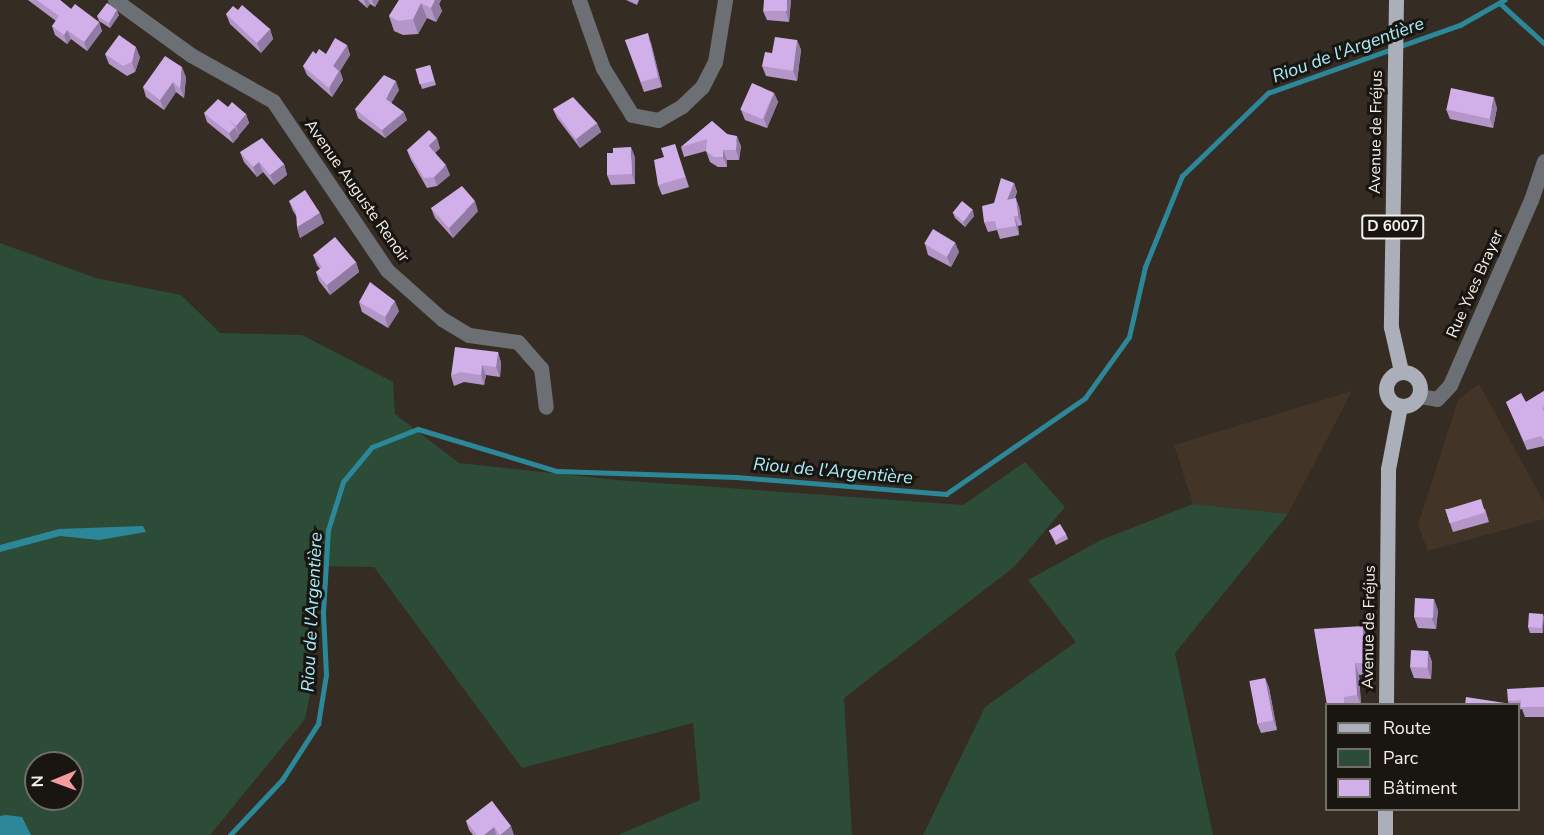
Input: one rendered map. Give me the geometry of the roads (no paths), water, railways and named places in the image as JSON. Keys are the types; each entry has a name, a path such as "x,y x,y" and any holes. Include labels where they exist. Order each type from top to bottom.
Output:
{"main road":[{"name":"Avenue de Fréjus","path":"1396,1 1391,327 1401,371"},
{"path":"1401,371 1415,376 1421,389 1419,396 1415,403 1400,406 1387,396 1388,380 1401,371"},
{"name":"Avenue de Fréjus","path":"1386,703 1388,469 1400,406"},
{"path":"1385,811 1385,835"}],"street":[{"name":"Avenue Auguste Renoir","path":"115,0 191,55 273,101 387,270 442,319 469,335 518,342 541,368 546,407"},
{"path":"579,0 603,68 632,115 658,120 682,106 702,87 716,62 725,0"},
{"name":"Rue Yves Brayer","path":"1419,396 1437,399 1450,385 1531,200 1544,161"}],"water":[{"path":"143,526 146,532 99,540 60,536 0,552 0,545 59,529"},
{"path":"0,816 22,817 31,835 0,835"}],"waterway":[{"name":"Riou de l'Argentière","path":"230,835 282,780 318,724 326,675 323,613 328,530 343,482 372,447 418,429 557,471 736,477 946,494 1085,398 1129,337 1145,267 1182,176 1268,93 1460,25 1504,0"},
{"path":"1501,4 1544,43"}]}
